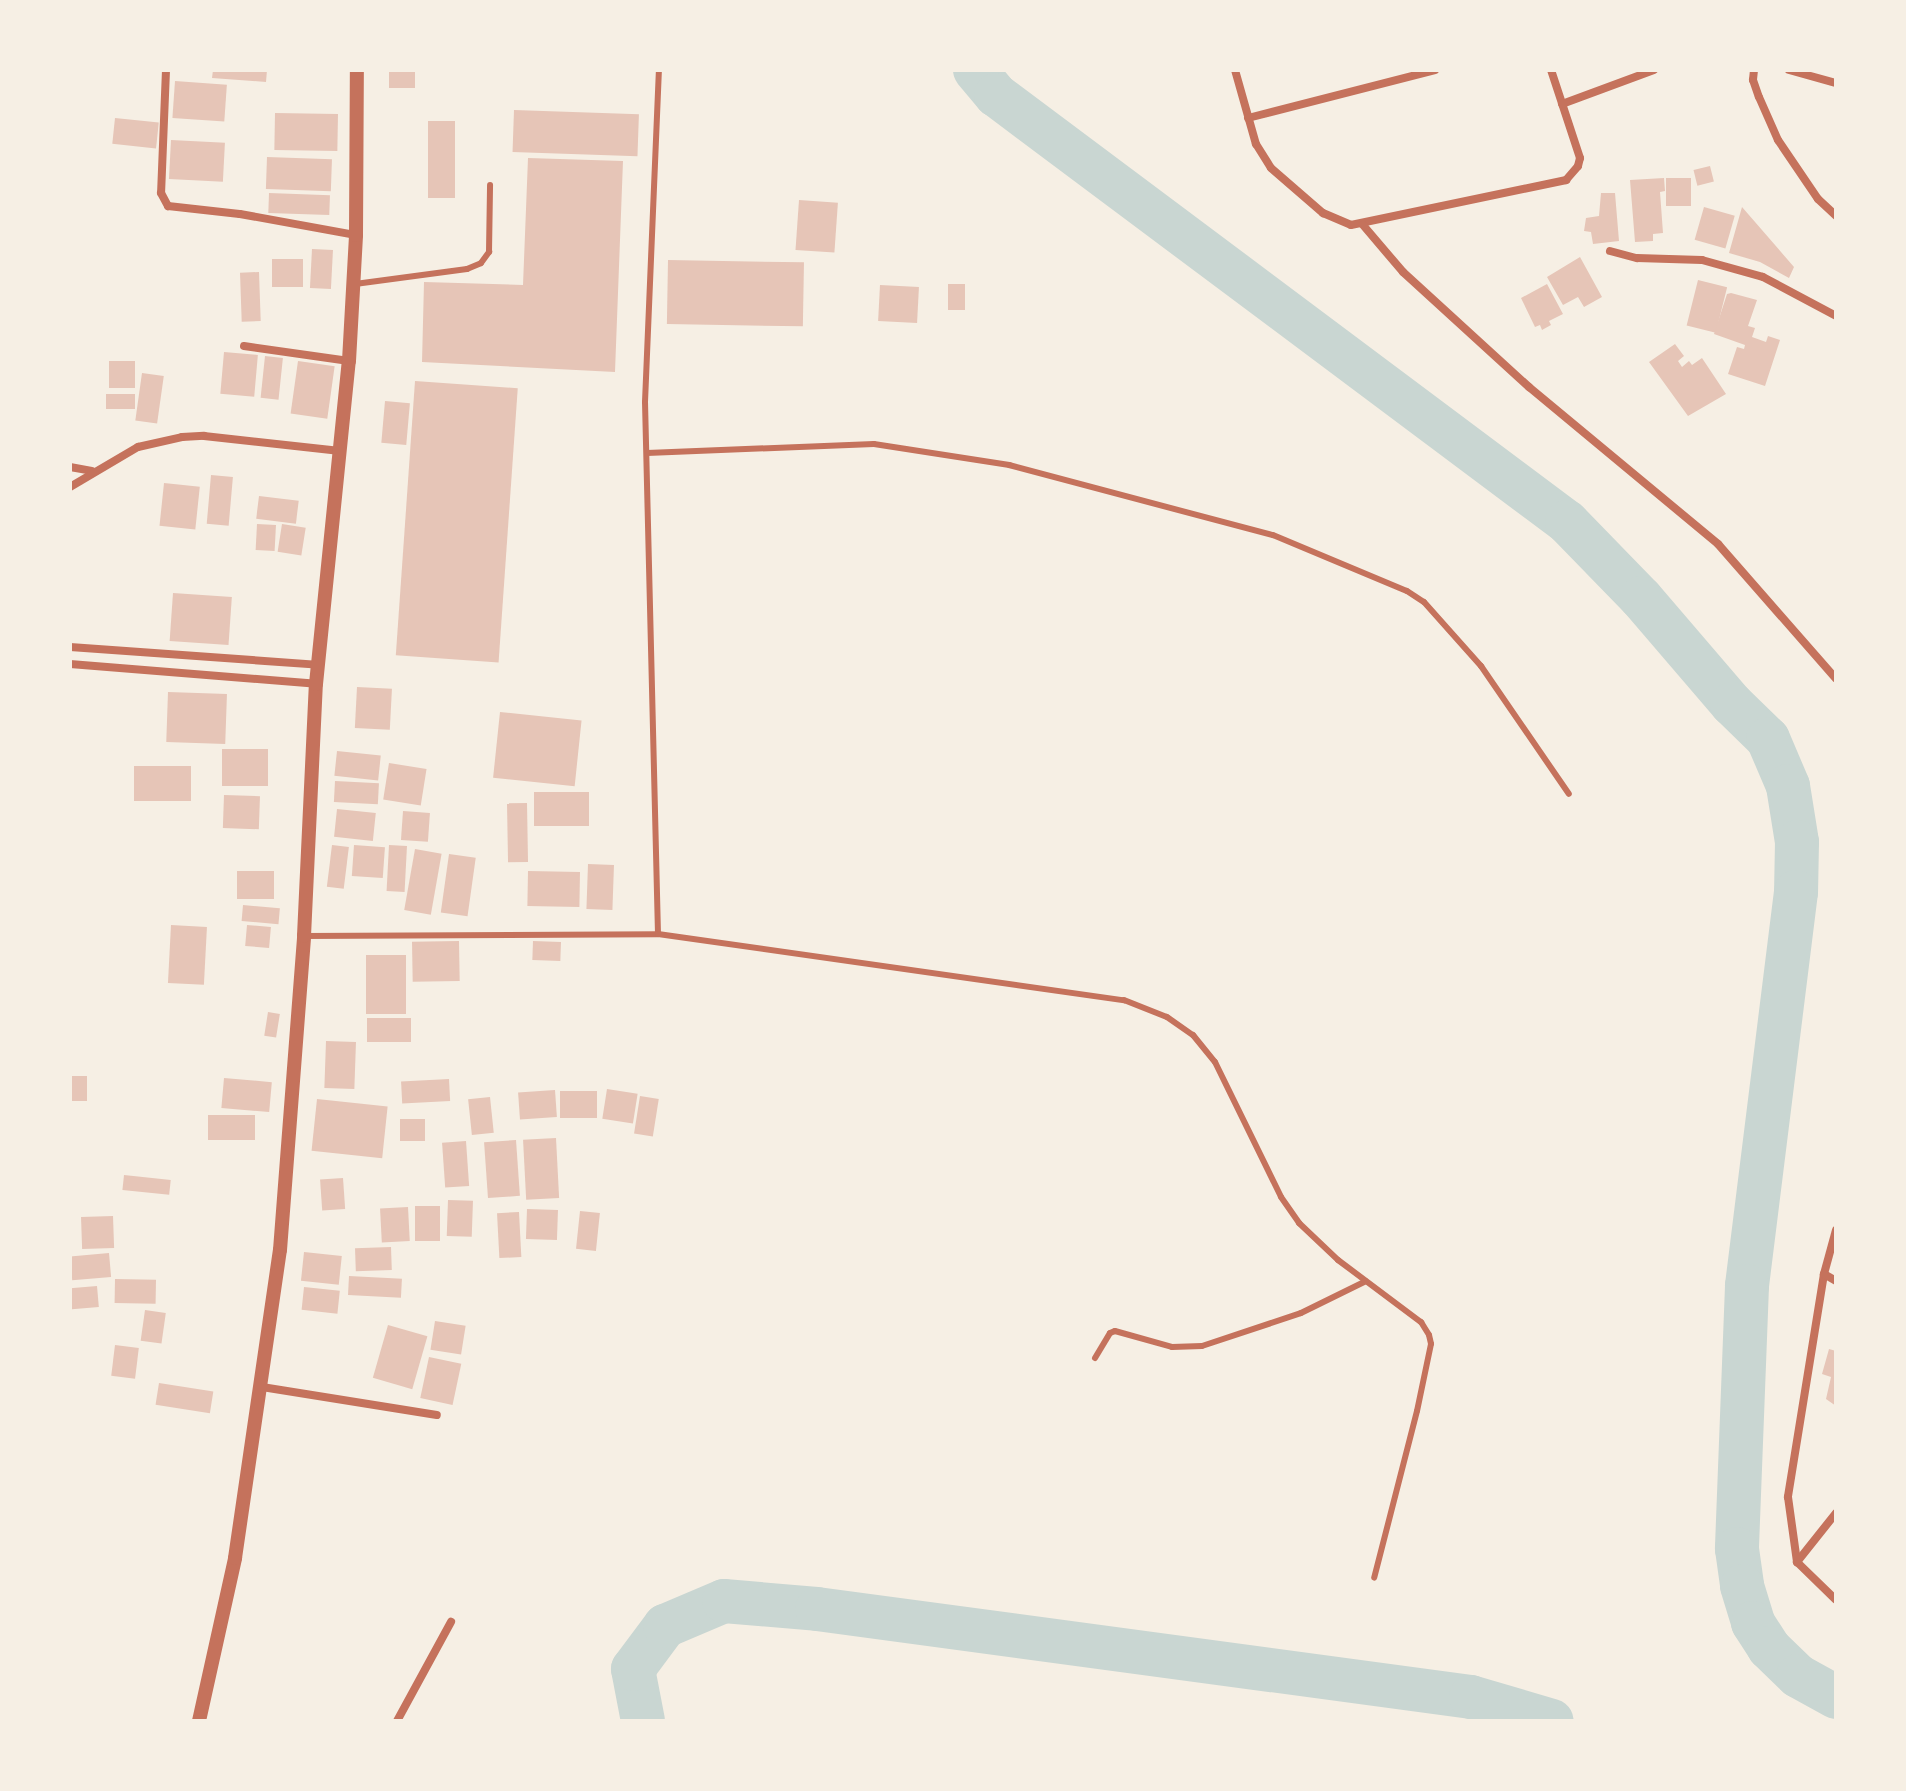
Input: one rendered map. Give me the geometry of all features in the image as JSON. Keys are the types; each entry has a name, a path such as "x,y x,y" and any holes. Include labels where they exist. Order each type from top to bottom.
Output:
{"street":[{"path":"166,70 161,193 168,206 240,214 356,235"},
{"path":"199,1721 235,1558 280,1250 304,936 316,684 354,285 357,70"},
{"path":"1235,70 1256,144 1271,168 1323,213 1339,222 1363,225 1566,180 1578,166 1580,158 1551,70"},
{"path":"1248,118 1402,74 1435,70"},
{"path":"1562,104 1654,70"},
{"path":"1754,70 1753,80 1778,140 1818,199 1836,216"},
{"path":"1789,70 1836,83"},
{"path":"1363,225 1403,272 1529,387 1718,544 1836,679"},
{"path":"1610,251 1637,258 1702,260 1763,277 1836,316"},
{"path":"244,346 349,361"},
{"path":"70,487 92,471 138,447 182,437 204,436 340,451"},
{"path":"70,467 92,471"},
{"path":"70,647 319,665"},
{"path":"70,664 316,684"},
{"path":"1836,1230 1824,1274 1788,1497 1797,1562 1836,1600"},
{"path":"1824,1274 1836,1281"},
{"path":"262,1387 437,1415"},
{"path":"1797,1562 1836,1513"},
{"path":"397,1721 451,1622"}],"lane":[{"path":"658,934 645,402 659,70"},
{"path":"354,285 467,269 481,263 489,252 490,185"},
{"path":"647,453 874,444 1009,465 1273,535 1407,591 1424,602 1481,666 1569,794"},
{"path":"304,936 658,934 1124,1000 1167,1017 1193,1035 1215,1062 1281,1197 1299,1223 1366,1281 1421,1322 1431,1344 1374,1578"},
{"path":"1095,1358 1110,1333 1115,1331 1172,1347 1202,1346 1301,1313 1366,1281"}],"building":[{"path":"213,70 267,70 266,82 212,78"},
{"path":"389,70 415,70 415,88 389,88"},
{"path":"175,81 227,85 224,122 172,118"},
{"path":"514,110 639,114 637,156 513,152"},
{"path":"275,113 338,114 337,151 274,150"},
{"path":"115,118 159,123 156,148 112,144"},
{"path":"428,121 455,121 455,198 428,198"},
{"path":"171,140 225,143 223,182 169,179"},
{"path":"267,157 332,159 331,191 266,189"},
{"path":"528,158 623,161 615,372 422,362 424,282 523,285"},
{"path":"1710,166 1714,182 1697,186 1694,170"},
{"path":"1664,178 1665,191 1660,192 1663,233 1653,234 1653,241 1635,242 1630,180"},
{"path":"1666,178 1691,178 1691,206 1666,206"},
{"path":"269,193 330,195 329,215 268,213"},
{"path":"1601,193 1615,193 1619,241 1593,244 1591,232 1584,231 1586,218 1599,216"},
{"path":"799,200 838,203 834,253 796,250"},
{"path":"1704,207 1735,216 1725,249 1695,240"},
{"path":"1742,207 1794,267 1789,278 1760,262 1729,253"},
{"path":"312,249 333,250 331,289 310,288"},
{"path":"1580,257 1602,297 1584,307 1578,297 1563,305 1547,277"},
{"path":"272,259 303,259 303,287 272,287"},
{"path":"668,260 804,262 803,326 667,324"},
{"path":"259,272 261,321 242,322 240,273"},
{"path":"1698,280 1727,287 1716,333 1687,326"},
{"path":"948,284 965,284 965,310 948,310"},
{"path":"1547,284 1563,314 1549,321 1551,325 1542,330 1540,325 1535,327 1521,298"},
{"path":"880,285 919,287 917,323 878,321"},
{"path":"1727,294 1757,300 1748,326 1755,328 1752,337 1766,342 1768,336 1780,340 1765,386 1728,374 1737,347 1744,349 1745,345 1714,334"},
{"path":"1675,344 1684,356 1678,361 1682,367 1689,361 1692,365 1702,358 1726,394 1688,416 1649,362"},
{"path":"224,352 258,355 254,397 220,394"},
{"path":"265,356 283,358 279,400 261,398"},
{"path":"109,361 135,361 135,388 109,388"},
{"path":"298,361 335,366 327,419 291,413"},
{"path":"142,373 164,376 157,424 135,421"},
{"path":"415,381 518,388 499,663 396,655"},
{"path":"106,394 135,394 135,409 106,409"},
{"path":"385,401 410,403 406,445 381,443"},
{"path":"211,475 233,477 229,526 207,524"},
{"path":"164,483 200,487 195,530 160,526"},
{"path":"259,496 299,501 296,524 256,519"},
{"path":"257,524 276,525 275,551 256,550"},
{"path":"282,524 306,528 301,555 278,552"},
{"path":"173,593 232,597 229,645 170,641"},
{"path":"357,687 392,689 390,730 355,728"},
{"path":"168,692 227,694 225,744 166,742"},
{"path":"500,712 582,721 575,786 493,778"},
{"path":"222,749 268,749 268,786 222,786"},
{"path":"337,751 381,756 378,780 334,776"},
{"path":"389,763 427,769 421,805 383,800"},
{"path":"134,766 191,766 191,801 134,801"},
{"path":"335,781 379,783 378,804 334,802"},
{"path":"534,792 589,792 589,826 534,826"},
{"path":"224,795 260,796 259,829 223,828"},
{"path":"507,803 527,803 528,862 508,862"},
{"path":"337,809 376,813 373,841 334,837"},
{"path":"403,811 430,813 428,842 401,840"},
{"path":"332,845 349,847 344,889 327,887"},
{"path":"354,845 385,847 383,878 352,876"},
{"path":"389,845 407,846 405,892 387,891"},
{"path":"415,849 442,854 431,915 404,910"},
{"path":"449,854 476,858 468,916 441,912"},
{"path":"588,864 614,865 612,910 586,909"},
{"path":"237,871 274,871 274,899 237,899"},
{"path":"528,871 580,872 579,907 527,906"},
{"path":"243,905 280,908 278,924 242,921"},
{"path":"171,925 207,927 204,985 168,983"},
{"path":"247,925 271,927 269,948 245,946"},
{"path":"459,941 460,981 413,982 412,942"},
{"path":"533,941 561,942 560,961 532,960"},
{"path":"366,955 406,955 406,1014 366,1014"},
{"path":"268,1012 280,1014 276,1038 264,1036"},
{"path":"367,1018 411,1018 411,1042 367,1042"},
{"path":"326,1041 356,1042 354,1089 324,1088"},
{"path":"70,1076 87,1076 87,1101 70,1101"},
{"path":"224,1078 272,1082 269,1112 221,1108"},
{"path":"449,1079 450,1101 402,1103 401,1082"},
{"path":"607,1089 638,1094 633,1123 602,1119"},
{"path":"555,1090 557,1117 520,1120 518,1093"},
{"path":"560,1091 597,1091 597,1118 560,1118"},
{"path":"640,1096 659,1099 653,1137 634,1134"},
{"path":"490,1097 494,1133 472,1135 468,1099"},
{"path":"317,1099 388,1106 382,1158 312,1151"},
{"path":"208,1115 255,1115 255,1140 208,1140"},
{"path":"400,1119 425,1119 425,1141 400,1141"},
{"path":"556,1138 559,1198 526,1200 523,1140"},
{"path":"516,1140 520,1196 488,1198 484,1142"},
{"path":"466,1141 469,1186 445,1188 442,1143"},
{"path":"124,1175 171,1180 169,1195 122,1190"},
{"path":"343,1178 345,1209 322,1211 320,1180"},
{"path":"448,1200 473,1201 472,1237 447,1236"},
{"path":"415,1206 440,1206 440,1241 415,1241"},
{"path":"408,1207 410,1241 382,1242 380,1208"},
{"path":"527,1209 558,1210 557,1240 526,1239"},
{"path":"580,1211 600,1213 596,1251 576,1249"},
{"path":"519,1212 521,1257 499,1258 497,1213"},
{"path":"113,1216 114,1248 82,1249 81,1217"},
{"path":"391,1247 392,1270 356,1271 355,1248"},
{"path":"304,1252 342,1256 339,1285 301,1281"},
{"path":"109,1253 111,1277 72,1280 70,1256"},
{"path":"349,1276 402,1279 401,1298 348,1295"},
{"path":"115,1279 156,1280 156,1304 115,1303"},
{"path":"97,1286 99,1307 72,1309 70,1288"},
{"path":"304,1287 340,1291 337,1314 302,1310"},
{"path":"145,1310 166,1313 161,1344 141,1341"},
{"path":"435,1321 466,1326 461,1354 430,1350"},
{"path":"388,1325 427,1336 412,1389 373,1378"},
{"path":"115,1345 139,1348 135,1379 111,1376"},
{"path":"1829,1349 1836,1351 1836,1406 1826,1399 1831,1377 1822,1374"},
{"path":"429,1357 461,1364 453,1405 420,1398"},
{"path":"159,1383 213,1392 210,1413 156,1405"}],"waterway":[{"path":"975,70 996,95 1567,522 1641,598 1732,704 1768,739 1788,786 1797,842 1796,892 1747,1286 1737,1549 1742,1586 1753,1623 1769,1648 1798,1676 1836,1697"},
{"path":"643,1721 633,1669 665,1626 724,1601 817,1609 1471,1697 1552,1721"}]}
